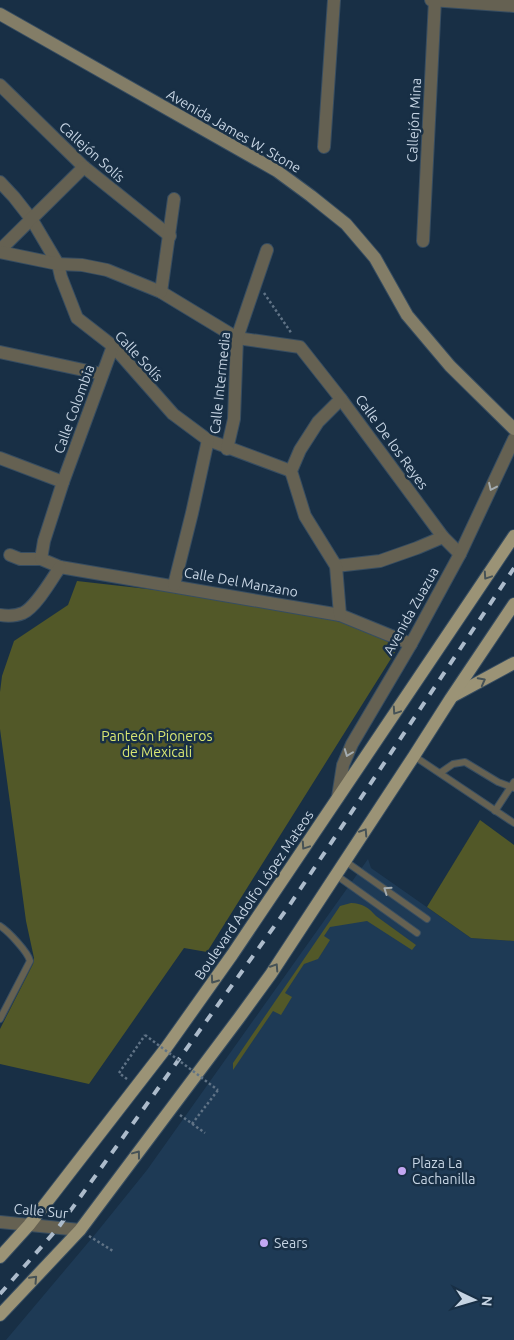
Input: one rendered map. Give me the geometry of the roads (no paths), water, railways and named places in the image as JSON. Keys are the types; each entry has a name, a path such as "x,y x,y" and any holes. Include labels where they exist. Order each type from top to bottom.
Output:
{"main road":[{"name":"Avenida James W. Stone","path":"0,14 277,171 346,224 375,258 407,315 450,366 514,428"},
{"name":"Boulevard Adolfo López Mateos","path":"0,1257 29,1225 166,1048 232,955 514,536"},
{"path":"0,1315 80,1230 255,996 514,604"},
{"path":"451,698 514,663"}],"street":[{"path":"324,147 334,0"},
{"path":"431,0 514,6"},
{"name":"Callejón Mina","path":"423,241 436,0"},
{"name":"Callejón Solís","path":"0,85 84,167 170,236"},
{"path":"0,251 84,167"},
{"name":"Calle Solís","path":"0,182 14,196 32,220 58,264 77,318 113,346 173,414 208,440 227,449 291,471"},
{"path":"161,292 174,199"},
{"name":"Calle Intermedia","path":"227,449 234,419 237,338 267,250"},
{"path":"0,251 58,264 82,265 106,270 161,292 237,338"},
{"name":"Calle De los Reyes","path":"237,338 300,347 443,537 460,554"},
{"name":"Calle Colombia","path":"41,559 44,540 113,346"},
{"path":"0,352 102,374"},
{"path":"340,615 336,566 304,516 291,471 300,450 318,422 341,399"},
{"name":"Avenida Zuazua","path":"338,797 343,765 352,744 411,644 460,554 514,439"},
{"name":"Calle Intermedia","path":"174,585 208,440"},
{"path":"0,458 64,482"},
{"path":"336,566 380,561 443,537"},
{"path":"0,615 24,613 32,607 60,567 41,559 20,559 10,555"},
{"name":"Calle Del Manzano","path":"60,567 174,585 340,615 411,644"},
{"name":"Calle Sur","path":"0,1222 80,1230"}],"lane":[{"path":"414,756 514,823"},
{"path":"440,773 453,764 465,762 498,782 513,786 495,811"},
{"path":"345,860 427,919"},
{"path":"336,875 417,933"},
{"path":"0,926 7,931 27,954 30,961 0,1019"}],"railway":[{"path":"0,1294 58,1228 291,903 514,568"}],"place":[{"name":"Plaza La Cachanilla","path":"402,1171"},
{"name":"Sears","path":"264,1243"}],"park label":[{"name":"Panteón Pioneros de Mexicali","path":"157,744"}]}
